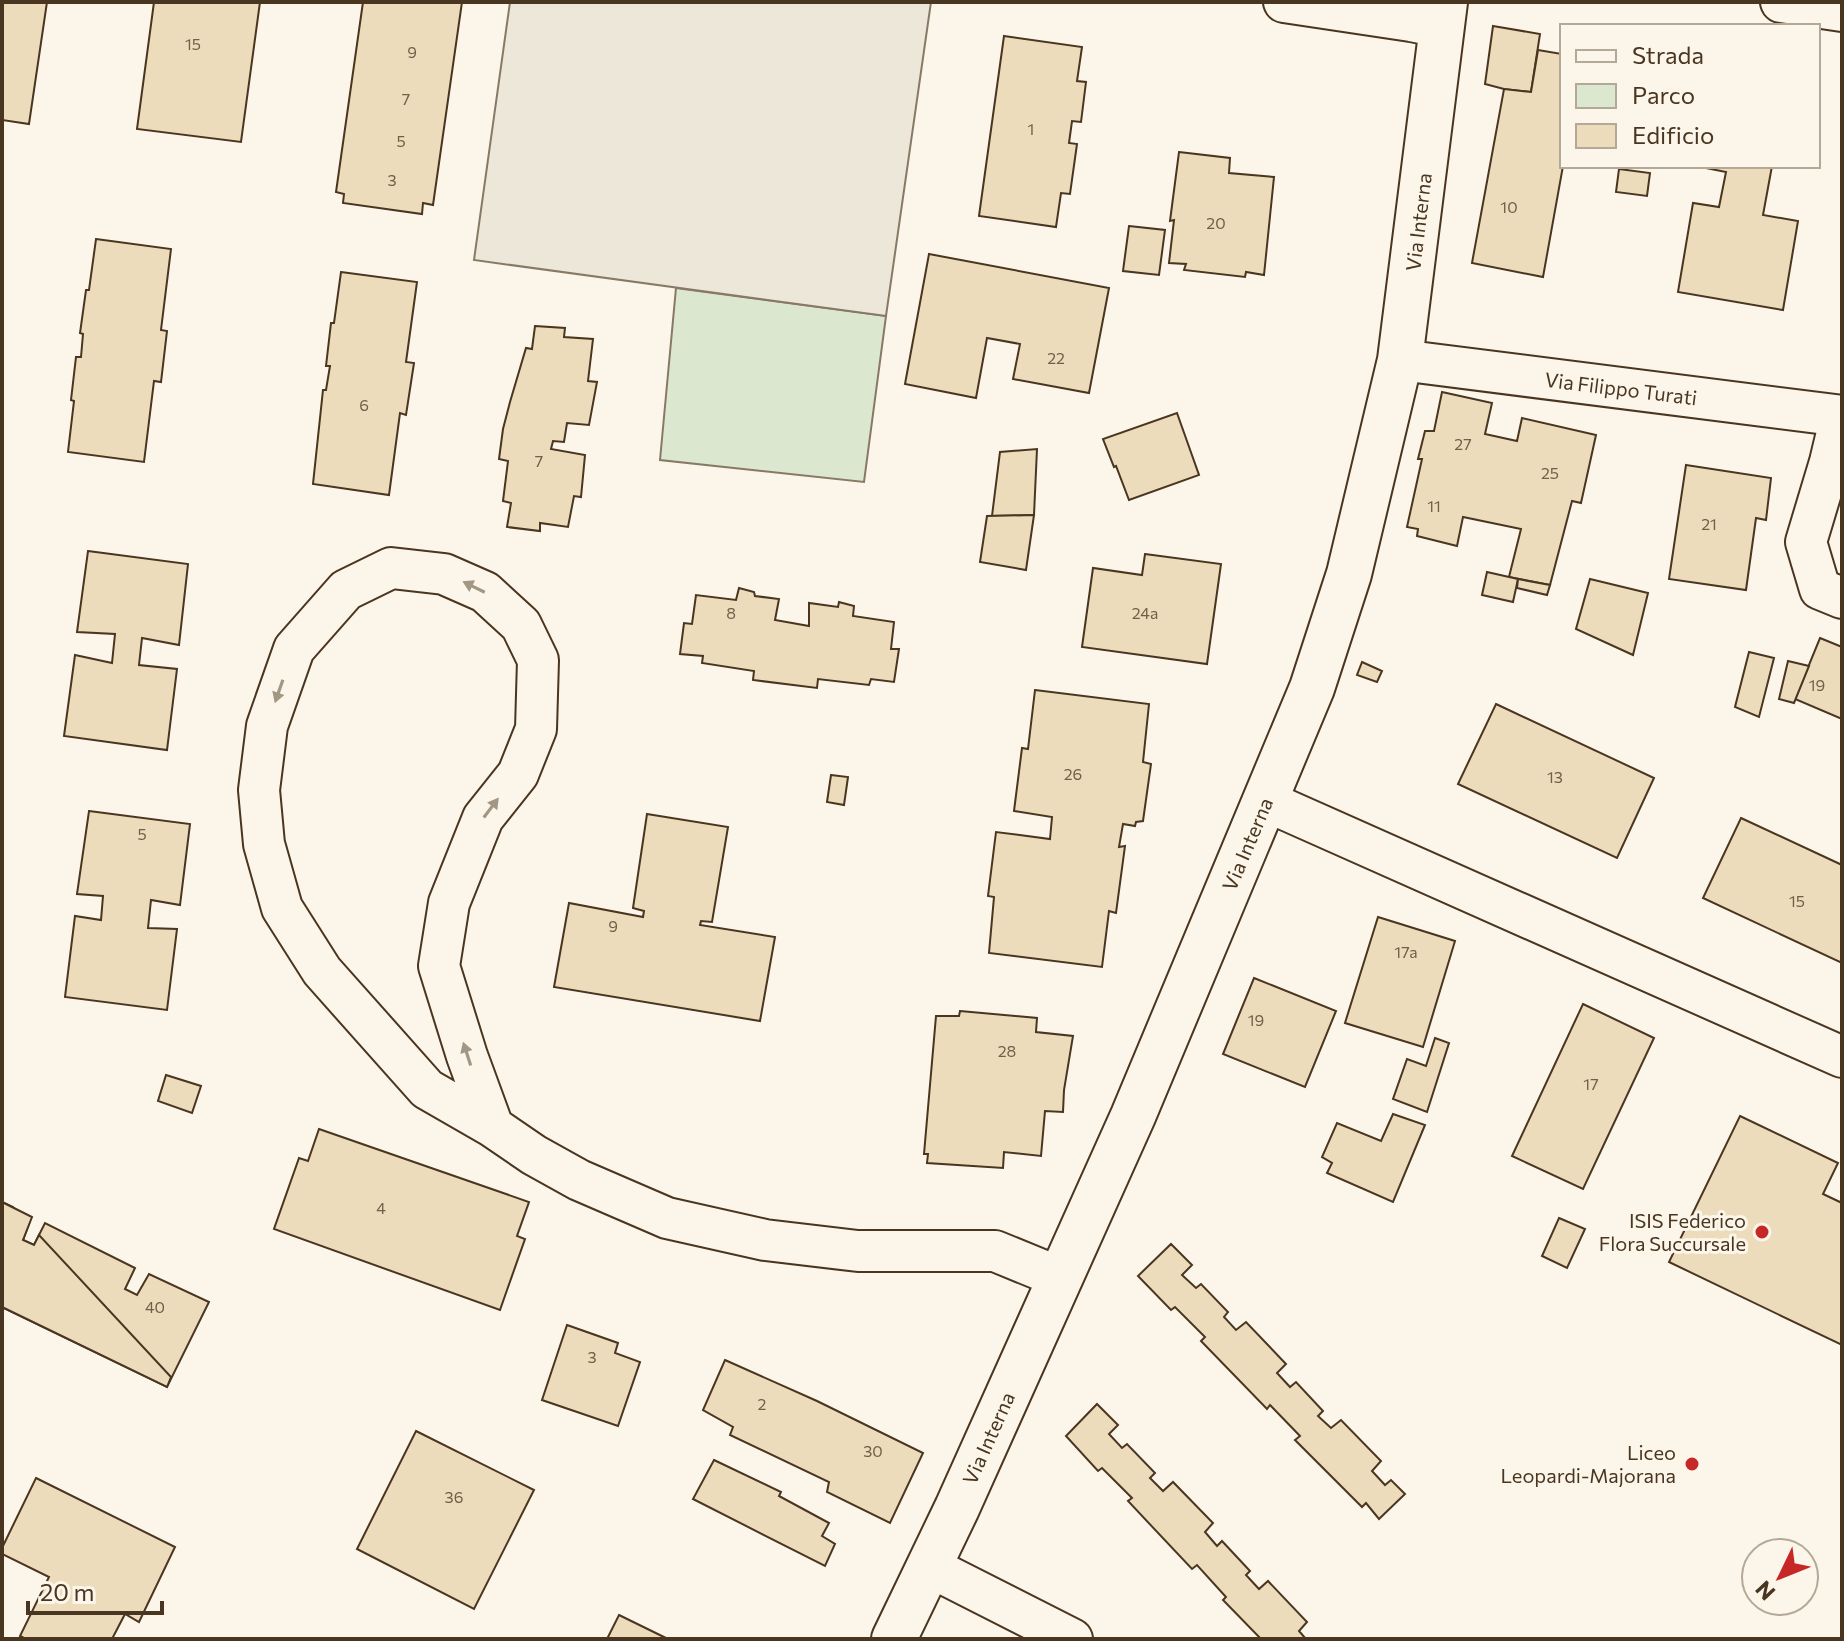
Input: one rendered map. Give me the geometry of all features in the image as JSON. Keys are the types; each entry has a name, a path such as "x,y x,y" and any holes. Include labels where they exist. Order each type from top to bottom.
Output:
{"street":[{"path":"1284,2 1411,21 1443,15"},
{"path":"1781,2 1842,11"},
{"name":"Via Interna","path":"894,1639 930,1567 1133,1116 1312,688 1349,574 1400,360 1443,15"},
{"name":"Via Filippo Turati","path":"1400,360 1841,416"},
{"path":"1841,416 1806,542 1820,589 1842,598"},
{"path":"493,1127 439,966 449,903 483,818 518,774 536,729 538,660 521,625 485,592 444,574 391,568 346,590 294,649 267,726 259,790 264,844 282,908 322,971 427,1089 579,1180 667,1218 765,1240 858,1251 995,1251 1061,1278"},
{"path":"1266,801 1842,1057"},
{"path":"930,1567 1072,1639"}],"green space":[{"path":"676,288 886,316 864,482 660,460"}],"shaded area":[{"path":"510,2 931,2 886,316 474,260"}],"building":[{"path":"2,2 47,2 29,124 2,120"},
{"path":"154,2 260,2 241,142 137,129"},
{"path":"363,2 462,2 433,205 423,203 422,214 343,203 344,194 336,192"},
{"path":"1493,26 1540,34 1531,92 1485,84"},
{"path":"1004,36 1082,47 1077,81 1086,82 1081,122 1072,121 1069,143 1077,144 1070,194 1061,193 1056,227 979,216"},
{"path":"1538,50 1560,54 1560,168 1563,168 1543,277 1472,263 1504,89 1531,92"},
{"path":"1179,152 1230,158 1229,173 1274,177 1264,275 1246,272 1245,277 1184,270 1186,264 1169,263 1174,220 1170,221"},
{"path":"1706,168 1772,168 1763,215 1798,221 1783,310 1678,292 1693,203 1719,207 1726,172"},
{"path":"1619,169 1650,173 1647,196 1616,192"},
{"path":"1129,226 1165,230 1159,275 1123,271"},
{"path":"96,239 171,249 161,330 167,331 161,382 154,381 144,462 68,452 76,357 81,357 83,334 80,333"},
{"path":"929,254 1109,288 1089,393 1013,379 1020,344 987,338 976,398 905,384"},
{"path":"341,272 417,282 406,362 414,363 406,415 400,413 389,495 313,484 323,390 326,390 330,366 326,366 331,323 334,323"},
{"path":"535,326 565,328 564,337 593,339 588,381 597,382 589,425 567,423 564,442 553,441 551,449 585,455 581,497 574,496 568,527 540,523 540,531 507,527 511,503 503,501 508,461 499,459 510,402 526,348 532,349"},
{"path":"1442,392 1492,403 1485,434 1517,441 1522,418 1596,435 1581,503 1572,501 1550,585 1509,577 1521,529 1463,517 1457,546 1417,536 1418,529 1407,527 1425,431 1434,431"},
{"path":"1177,413 1199,475 1129,500 1103,439"},
{"path":"1037,449 1034,515 992,516 1000,452"},
{"path":"1686,465 1771,478 1766,520 1756,518 1746,590 1669,579"},
{"path":"1034,515 1026,570 980,562 987,516"},
{"path":"88,551 188,564 179,645 142,638 139,665 177,669 167,750 64,736 75,655 112,663 115,634 77,632"},
{"path":"1145,554 1221,564 1207,664 1082,647 1093,568 1142,575"},
{"path":"1487,572 1518,579 1513,602 1482,595"},
{"path":"1518,579 1550,585 1547,595 1517,588"},
{"path":"1590,579 1648,593 1633,655 1576,629"},
{"path":"739,588 754,592 755,596 779,599 775,620 809,626 809,603 838,607 839,602 854,606 853,616 894,622 891,649 899,649 894,682 871,679 869,685 818,679 817,688 753,680 754,671 702,663 703,656 680,654 684,623 692,624 696,595 736,600"},
{"path":"1820,638 1842,647 1842,719 1795,699"},
{"path":"1749,652 1774,658 1759,717 1735,707"},
{"path":"1788,661 1809,666 1794,703 1779,699"},
{"path":"1362,662 1382,671 1377,682 1357,675"},
{"path":"1035,690 1149,704 1143,762 1151,764 1143,821 1136,822 1135,826 1123,824 1119,847 1125,846 1116,913 1109,911 1102,967 989,953 994,897 988,896 996,832 1050,839 1052,817 1014,811 1022,748 1028,749"},
{"path":"1496,704 1654,778 1617,858 1458,784"},
{"path":"831,775 848,777 844,805 827,802"},
{"path":"89,811 190,824 180,905 151,900 148,928 177,929 167,1010 65,997 75,916 101,920 103,896 77,894"},
{"path":"647,814 728,827 712,922 701,921 700,925 775,937 760,1021 554,987 569,903 643,917 644,911 633,908"},
{"path":"1741,818 1842,865 1842,963 1703,898"},
{"path":"1378,917 1455,941 1423,1047 1345,1023"},
{"path":"1254,978 1336,1011 1305,1087 1223,1054"},
{"path":"1583,1004 1654,1038 1583,1189 1512,1156"},
{"path":"960,1011 1037,1018 1036,1032 1073,1036 1063,1112 1045,1111 1041,1156 1004,1152 1003,1168 927,1163 928,1154 924,1154 936,1016 959,1016"},
{"path":"1435,1038 1449,1043 1427,1112 1393,1099 1407,1059 1426,1066"},
{"path":"166,1075 201,1086 192,1113 158,1101"},
{"path":"1393,1114 1425,1125 1393,1202 1327,1173 1332,1163 1322,1157 1337,1123 1381,1141"},
{"name":"ISIS Federico Flora Succursale","path":"1740,1116 1838,1163 1823,1194 1842,1203 1842,1345 1669,1262"},
{"path":"319,1129 529,1202 517,1236 525,1239 500,1310 274,1229 299,1158 308,1161"},
{"path":"2,1202 13,1207 29,1224 23,1240 34,1245 45,1223 135,1268 125,1289 137,1295 149,1274 209,1302 167,1387 2,1307"},
{"path":"2,1202 32,1217 23,1240 34,1245 39,1235 171,1377 167,1387 2,1307"},
{"path":"1559,1218 1585,1229 1567,1268 1542,1256"},
{"path":"1171,1244 1192,1265 1182,1275 1196,1288 1201,1284 1228,1312 1224,1317 1236,1330 1246,1322 1286,1364 1277,1373 1290,1387 1296,1382 1323,1411 1318,1416 1331,1428 1341,1420 1381,1461 1372,1471 1385,1485 1391,1480 1405,1494 1379,1519 1366,1503 1362,1507 1295,1440 1300,1436 1270,1405 1267,1409 1201,1341 1205,1337 1175,1307 1171,1310 1138,1276"},
{"path":"567,1325 618,1343 615,1353 640,1362 618,1426 542,1400"},
{"path":"725,1360 923,1453 890,1523 827,1492 829,1482 730,1435 733,1427 703,1410"},
{"path":"1097,1404 1118,1425 1109,1434 1122,1448 1127,1444 1155,1473 1150,1478 1163,1491 1173,1482 1213,1523 1205,1532 1217,1546 1222,1541 1250,1571 1246,1575 1259,1589 1268,1581 1307,1622 1299,1631 1306,1639 1261,1639 1223,1600 1226,1597 1197,1565 1192,1569 1128,1501 1132,1498 1102,1468 1098,1471 1066,1436"},
{"path":"416,1431 534,1490 474,1609 357,1549"},
{"path":"714,1460 781,1492 779,1496 829,1523 822,1536 835,1544 825,1566 693,1499"},
{"path":"36,1478 175,1547 139,1622 125,1614 112,1639 26,1639 20,1636 49,1577 2,1554 2,1548"},
{"path":"619,1615 668,1639 607,1639"}],"place":[{"name":"ISIS Federico Flora Succursale","path":"1762,1232"},
{"name":"Liceo Leopardi-Majorana","path":"1692,1464"}]}
